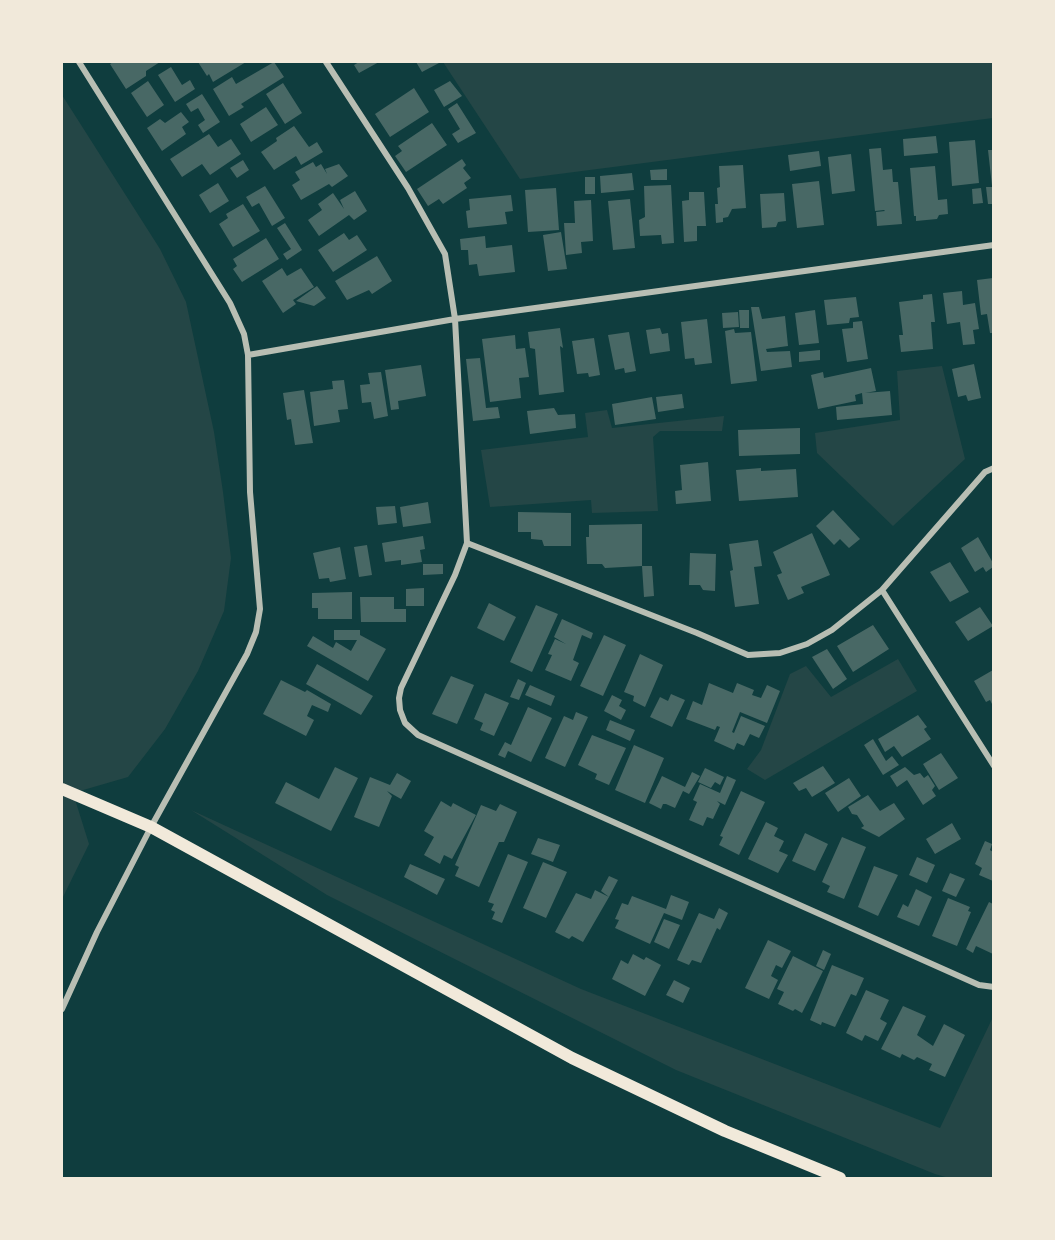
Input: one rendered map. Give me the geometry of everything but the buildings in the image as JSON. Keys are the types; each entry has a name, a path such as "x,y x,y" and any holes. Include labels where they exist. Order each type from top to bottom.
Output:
{"main road":[{"path":"62,789 151,827 572,1058 725,1131 840,1179"}],"street":[{"path":"62,1009 97,932 151,827 247,654 256,632 260,609 250,492 248,355 243,334 230,303 79,62"},
{"path":"326,62 408,188 446,254 455,319 467,543 455,574 401,688 400,710 405,723 418,735 979,985 993,987"},
{"path":"248,355 455,319 993,245"},
{"path":"467,543 686,628 748,655 780,653 807,644 832,630 882,590 985,472 993,468"},
{"path":"882,590 993,766"}],"shaded area":[{"path":"443,62 993,62 993,118 520,179"},
{"path":"62,95 160,249 186,302 214,432 231,558 224,611 198,671 165,729 128,777 73,793 89,844 62,899"},
{"path":"942,366 965,459 893,526 817,453 815,433 900,420 897,371"},
{"path":"607,410 612,428 724,416 722,431 660,431 653,437 658,511 592,513 591,500 490,507 481,450 588,437 585,413"},
{"path":"898,659 917,691 765,780 747,769 761,750 790,674 806,666 831,697"},
{"path":"191,810 581,989 940,1128 992,1019 993,1178 949,1178 935,1174 676,1070 327,895"}]}
